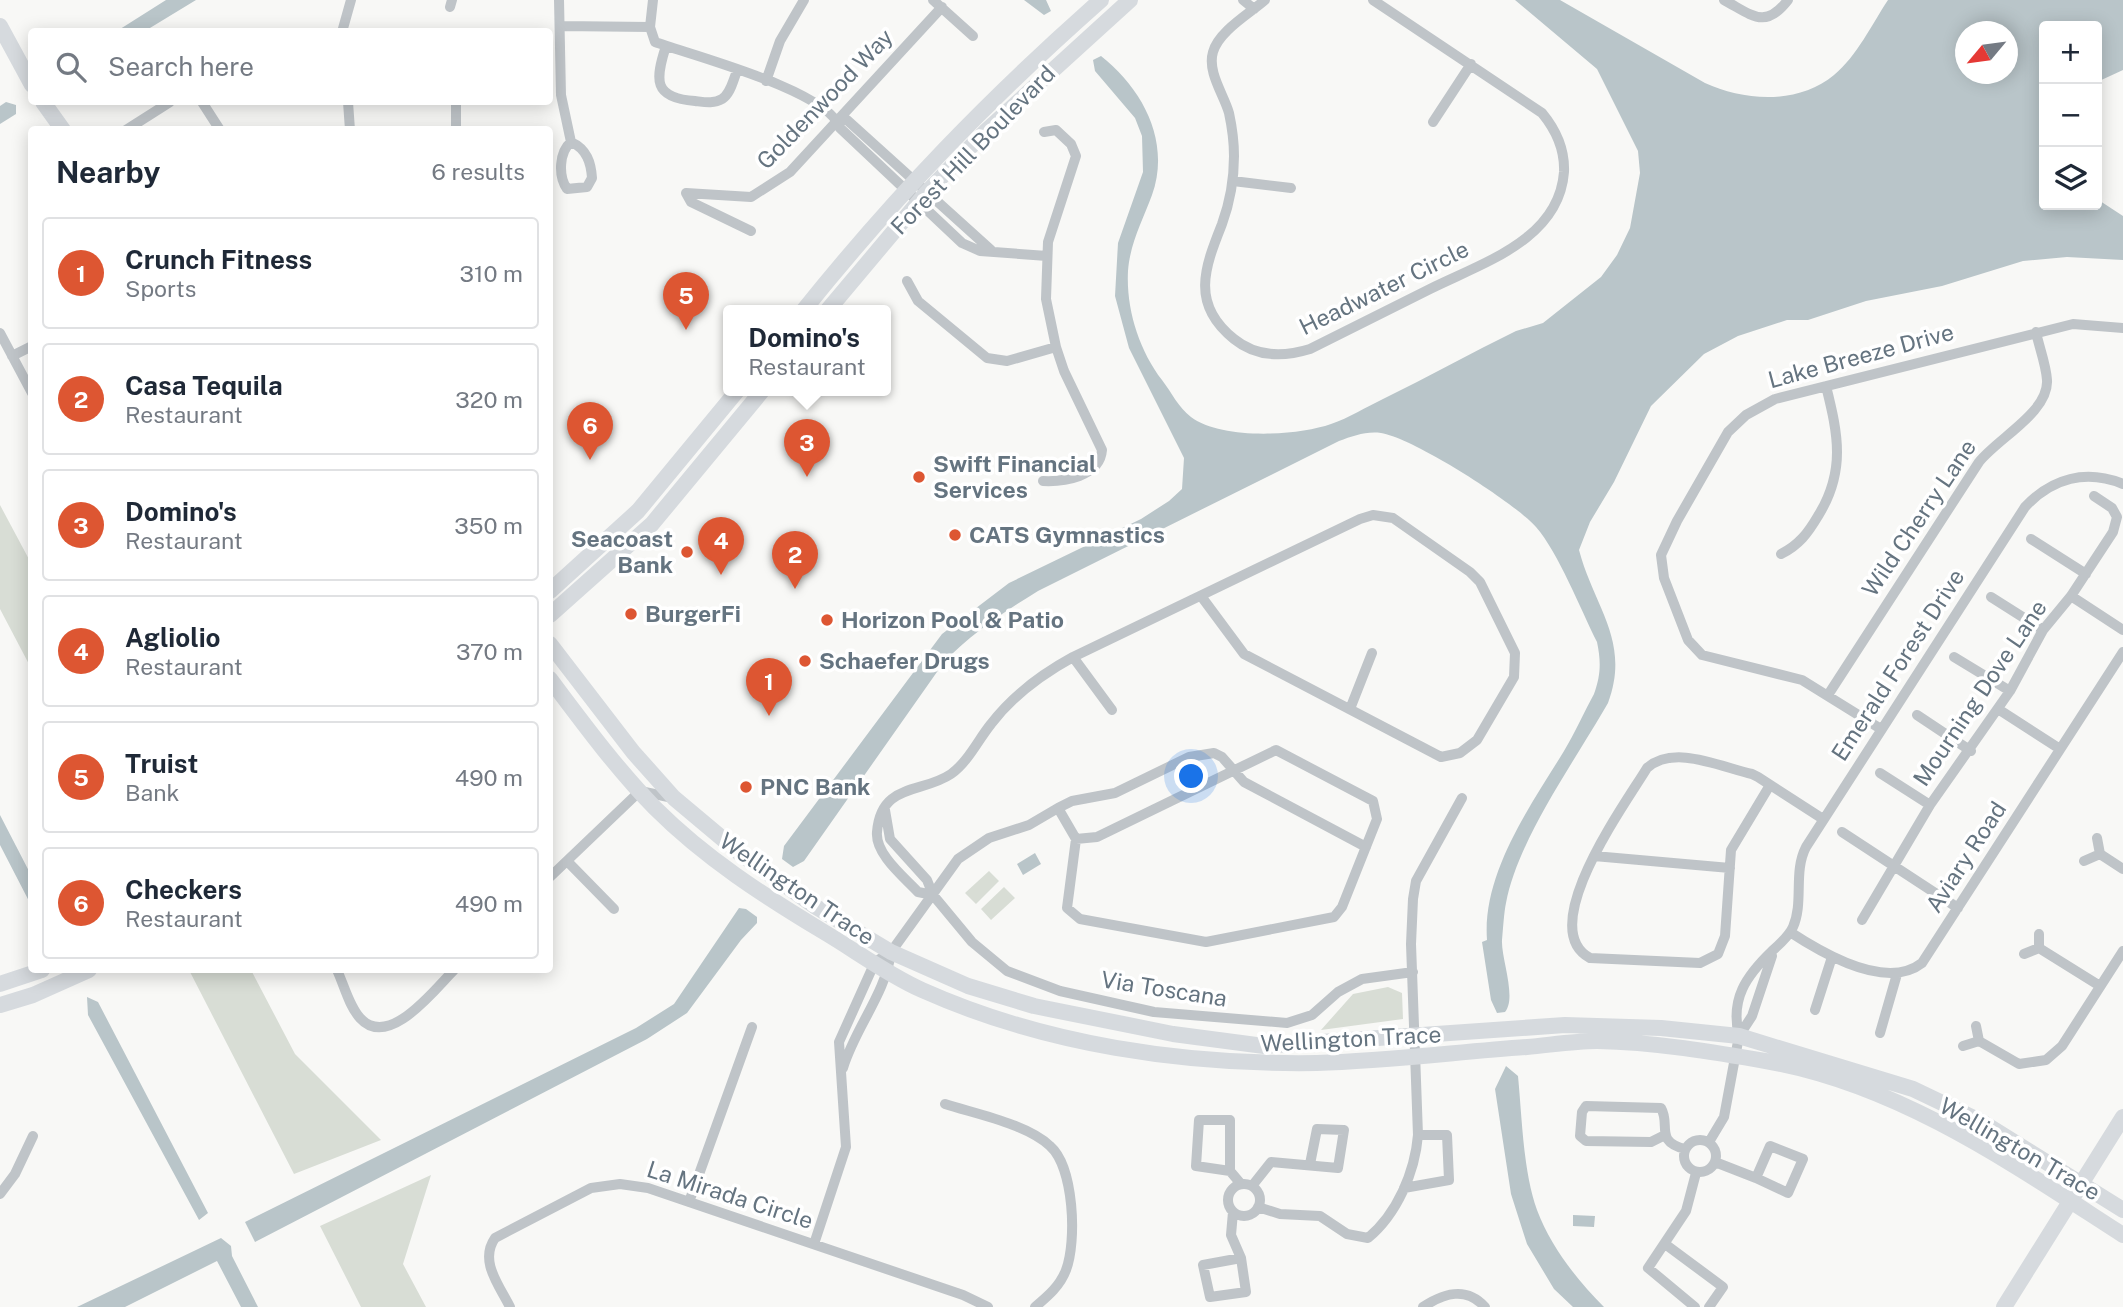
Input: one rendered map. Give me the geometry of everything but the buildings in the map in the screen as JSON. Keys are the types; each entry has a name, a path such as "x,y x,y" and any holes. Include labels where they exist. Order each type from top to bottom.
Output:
{"street":[{"path":"343,28 351,0"},
{"path":"559,0 561,95 571,139"},
{"path":"653,0 650,27 654,41 812,99 837,119 840,128 923,197 962,243 980,251 1047,256"},
{"path":"766,81 780,41 804,0"},
{"name":"Forest Hill Boulevard","path":"808,305 908,185 1020,71 1101,0"},
{"name":"Forest Hill Boulevard","path":"832,305 923,197 1034,85 1130,0"},
{"path":"1243,0 1251,5"},
{"name":"Headwater Circle","path":"1265,0 1251,5 1219,41 1212,58 1233,134 1233,181 1225,213 1205,265 1204,284 1210,309 1228,334 1248,348 1273,355 1310,348 1506,251 1534,232 1555,206 1564,167 1561,147 1550,123 1532,104 1373,0"},
{"path":"1724,0 1752,16 1766,18 1779,13 1788,0"},
{"path":"937,4 972,36"},
{"name":"Goldenwood Way","path":"751,231 739,222 691,202 686,192 751,197 790,172 937,4"},
{"path":"0,26 28,78"},
{"path":"560,26 650,27"},
{"path":"666,46 658,77 662,89 672,98 709,102 722,99 737,71"},
{"path":"1433,122 1471,64"},
{"path":"45,105 59,126"},
{"path":"132,126 165,105"},
{"path":"204,105 217,126"},
{"path":"348,105 350,126"},
{"path":"456,105 456,126"},
{"path":"1043,481 1065,482 1094,467 1101,456 1100,443 1056,347 1046,299 1047,256 1054,218 1076,156 1071,144 1056,130 1044,132"},
{"path":"1233,181 1291,188"},
{"path":"907,281 918,301 986,358 1007,361 1056,347"},
{"name":"Lake Breeze Drive","path":"1881,729 1802,680 1709,658 1697,651 1685,634 1664,578 1661,555 1676,521 1734,426 1768,402 2036,332 2087,323 2123,328"},
{"name":"Wild Cherry Lane","path":"1828,695 1979,461 2043,400 2047,380 2036,332"},
{"path":"0,333 28,386"},
{"path":"12,356 28,348"},
{"path":"1781,554 1807,535 1826,503 1837,475 1838,434 1826,386"},
{"path":"553,588 638,511 733,396"},
{"path":"553,612 652,524 758,396"},
{"name":"Emerald Forest Drive","path":"1790,932 1796,919 1800,859 1881,729 2034,497 2056,483 2081,476 2100,477 2123,484"},
{"name":"Mourning Dove Lane","path":"1862,920 1930,805 1971,751 2010,691 2043,630 2071,596 2113,532 2117,517 2112,508 2094,496"},
{"path":"1112,710 1073,657 1200,596 1373,515 1387,516 1399,522 1475,577 1515,653 1514,677 1477,740 1460,754 1441,757 1244,654 1200,596"},
{"path":"2031,540 2086,574"},
{"path":"2071,596 2123,630"},
{"path":"1991,597 2043,630"},
{"name":"Wellington Trace","path":"553,648 633,752 674,798 742,855 816,907 891,952 968,986 1034,1006 1173,1034 1264,1046 1565,1025 1661,1028 1739,1036 1913,1088 1982,1122 2123,1210"},
{"name":"Aviary Road","path":"1897,974 1910,971 1922,963 2123,652"},
{"path":"1350,709 1372,653"},
{"name":"Via Toscana","path":"1073,657 1036,680 1009,703 956,770 939,780 904,790 885,809 877,830 877,843 918,892 933,895 972,942 1007,971 1059,991 1154,1012 1245,1021 1293,1022 1312,1015 1338,992 1362,979 1413,972"},
{"path":"1954,657 2010,691"},
{"name":"Wellington Trace","path":"553,683 640,791 699,848 751,888 920,989 1006,1021 1087,1042 1163,1055 1282,1063 1415,1056 1595,1041 1665,1046 1773,1062 1831,1077 1895,1102 1961,1134 2123,1235"},
{"path":"1998,709 2060,749"},
{"path":"1917,715 1971,751"},
{"path":"1058,808 1076,839 1067,908 1080,919 1206,942 1334,917 1342,907 1377,820 1373,801 1276,750 1097,837 1076,839"},
{"path":"814,1244 846,1147 839,1042 891,952 953,865 969,850 989,838 1029,825 1072,801 1115,793 1201,754 1214,753 1252,787 1366,847"},
{"path":"1770,785 1734,844 1724,942 1713,959 1700,963 1590,958 1575,944 1571,931 1583,876 1647,768 1657,760 1676,756 1752,774 1770,785 1823,819"},
{"path":"1880,773 1930,805"},
{"path":"553,874 640,791 674,798"},
{"path":"1258,1207 1280,1214 1320,1216 1347,1234 1368,1238 1381,1228 1405,1188 1415,1160 1418,1135 1411,918 1416,881 1462,798"},
{"path":"1842,832 1958,908"},
{"path":"2097,838 2100,854 2123,869"},
{"path":"2084,861 2100,854"},
{"path":"1594,856 1730,868"},
{"path":"567,861 614,909"},
{"path":"1739,1036 1734,1015 1749,972 1790,932 1832,957 1897,974 1880,1033"},
{"path":"2039,934 2039,948"},
{"path":"1709,1142 1724,1117 1739,1036 1752,1016 1765,970 1776,947"},
{"path":"2024,954 2039,948"},
{"path":"2039,948 2100,986"},
{"path":"1962,1046 1979,1041 2019,1064 2046,1060 2062,1046 2123,951"},
{"path":"1815,1010 1832,957"},
{"path":"0,984 33,973"},
{"path":"0,1005 46,990 83,973"},
{"path":"338,973 360,1017 371,1026 385,1028 403,1019 451,973"},
{"path":"1976,1026 1979,1041"},
{"path":"689,1202 752,1027"},
{"path":"945,1104 1038,1136 1054,1150 1066,1169 1069,1191 1068,1265 1058,1284 1035,1307"},
{"path":"1665,1135 1651,1142 1586,1141 1580,1136 1582,1112 1586,1107 1661,1108 1665,1135 1673,1146 1685,1149 1698,1140 1709,1142 1716,1151 1716,1162 1706,1172 1696,1172 1685,1163 1685,1149"},
{"path":"2004,1307 2123,1117"},
{"path":"1230,1171 1230,1120 1199,1120 1196,1166 1230,1171 1259,1193 1258,1207 1247,1215 1233,1212"},
{"path":"1405,1188 1449,1180 1447,1135 1418,1135"},
{"path":"0,1194 15,1174 33,1136"},
{"path":"1716,1162 1788,1193 1802,1159 1770,1146 1755,1178"},
{"path":"1241,1258 1203,1265 1210,1297 1246,1292 1241,1258 1231,1235 1233,1212 1228,1203 1229,1193 1247,1185 1271,1162 1310,1164"},
{"path":"1695,1307 1648,1268 1686,1211 1696,1172"},
{"name":"La Mirada Circle","path":"510,1307 489,1264 491,1244 500,1233 578,1194 605,1185 634,1185 689,1202 963,1295 988,1307"},
{"path":"1665,1244 1723,1287 1709,1307"},
{"path":"1423,1307 1442,1295 1455,1293 1469,1295 1485,1307"}],"shaded area":[{"path":"166,0 196,0 150,28 122,28"},
{"path":"1024,0 1046,0 1051,11 1044,15"},
{"path":"1515,0 1560,0 1705,83 1737,94 1771,97 1804,91 1820,85 1834,75 1857,49 1888,0 2123,0 2123,70 2102,80 2102,21 2039,21 2039,210 2102,210 2102,202 2123,216 2123,260 2067,257 2023,261 1942,286 1866,301 1808,320 1787,320 1738,336 1704,354 1651,406 1614,482 1590,522 1579,550 1613,642 1614,681 1608,703 1535,827 1512,878 1505,907 1502,940 1509,988 1505,1012 1497,1013 1491,1000 1482,942 1487,940 1492,890 1511,841 1594,694 1600,668 1597,642 1561,566 1536,527 1507,502 1462,472 1416,446 1381,433 1365,433 1339,441 1038,591 989,624 944,662 804,861 793,867 782,859 784,846 942,634 1009,583 1141,519 1182,489 1184,458 1129,348 1115,296 1118,243 1143,172 1142,136 1135,118 1095,71 1093,60 1101,56 1129,84 1141,101 1155,136 1157,175 1134,241 1128,271 1129,300 1136,328 1154,368 1186,413 1205,424 1221,429 1260,434 1299,431 1331,424 1516,331 1543,323 1601,277 1617,255 1630,228 1640,173 1638,151 1597,69"},
{"path":"6,102 16,105 16,114 0,124 0,106"},
{"path":"0,505 28,557 28,662 0,609"},
{"path":"0,815 28,869 28,899 0,845"},
{"path":"1035,853 1041,864 1023,875 1017,864"},
{"path":"989,871 999,881 976,904 965,893"},
{"path":"1004,887 1015,898 991,920 981,909"},
{"path":"739,908 746,909 757,917 757,923 741,940 687,1013 647,1039 255,1242 245,1222 636,1028 674,1004"},
{"path":"191,973 253,973 295,1054 381,1140 294,1174"},
{"path":"1388,987 1402,993 1403,1019 1321,1030 1353,994"},
{"path":"87,997 98,1002 208,1213 199,1220 88,1015"},
{"path":"1506,1066 1518,1076 1526,1161 1537,1210 1566,1262 1604,1307 1573,1307 1554,1289 1527,1244 1511,1194 1495,1089"},
{"path":"431,1175 403,1264 426,1307 361,1307 320,1226"},
{"path":"1573,1215 1595,1216 1594,1227 1573,1226"},
{"path":"221,1238 231,1246 232,1256 258,1307 241,1307 217,1261 125,1307 77,1307"}],"place":[{"name":"Truist","path":"686,330"},
{"name":"Checkers","path":"590,460"},
{"name":"Domino's","path":"807,477"},
{"name":"Swift Financial Services","path":"919,477"},
{"name":"CATS Gymnastics","path":"955,535"},
{"name":"Seacoast Bank","path":"687,552"},
{"name":"Agliolio","path":"721,575"},
{"name":"Casa Tequila","path":"795,589"},
{"name":"BurgerFi","path":"631,614"},
{"name":"Horizon Pool & Patio","path":"827,620"},
{"name":"Schaefer Drugs","path":"805,661"},
{"name":"Crunch Fitness","path":"769,716"},
{"name":"PNC Bank","path":"746,787"}]}
